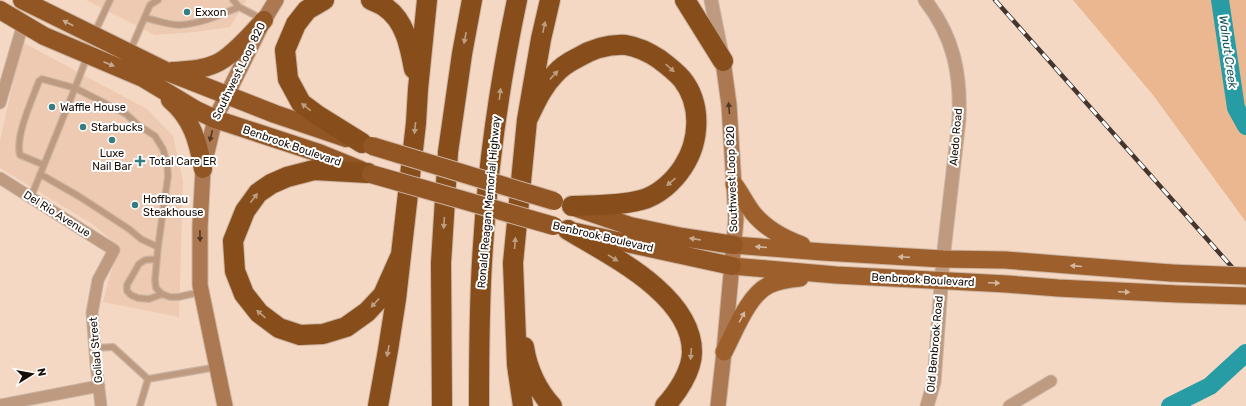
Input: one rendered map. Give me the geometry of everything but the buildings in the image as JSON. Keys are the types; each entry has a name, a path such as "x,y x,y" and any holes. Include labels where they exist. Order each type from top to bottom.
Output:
{"highway":[{"name":"Benbrook Boulevard","path":"22,0 168,72 282,117 367,145 563,203 630,226 682,237 734,245"},
{"path":"324,0 307,10 296,24 285,50 288,79 301,103 316,115 367,145"},
{"path":"371,0 386,7 397,19 407,35 418,89"},
{"path":"378,406 394,314 416,123 427,0"},
{"path":"442,406 441,263 448,152 462,54 472,0"},
{"name":"Ronald Reagan Memorial Highway","path":"479,406 479,328 483,245 501,81 517,0"},
{"path":"523,406 517,365 513,263 527,120 541,39 550,0"},
{"path":"685,0 723,61"},
{"name":"Benbrook Boulevard","path":"0,10 44,36 143,78 196,110 215,119 319,153 370,174 561,228 732,266"},
{"path":"168,72 201,68 217,64 238,47 264,20"},
{"path":"527,120 544,87 555,73 568,63 586,53 603,47 627,46 648,52 666,64 682,79 692,97 696,118 695,140 688,160 677,176 661,190 642,200 617,204 563,203"},
{"path":"143,78 179,107 198,141 203,169"},
{"path":"370,174 314,170 287,177 271,184 258,193 245,211 233,241 235,271 244,294 259,313 279,328 300,335 323,334 346,327 367,312 383,295 400,257"},
{"path":"561,228 647,280 666,296 681,313 690,336 692,353 688,371 676,393 666,406"},
{"path":"429,406 431,279 441,263"},
{"path":"513,282 520,303 526,354 536,383 546,400 552,406"},
{"path":"479,328 490,357 491,406"}],"main road":[{"name":"Southwest Loop 820","path":"225,406 200,285 200,227 203,169 215,119 264,20 276,0"},
{"name":"Southwest Loop 820","path":"718,406 736,219 729,105 723,61"},
{"path":"734,184 754,213 767,226 787,240 823,252"},
{"name":"Benbrook Boulevard","path":"734,245 943,259 1005,260 1171,274 1246,276"},
{"name":"Benbrook Boulevard","path":"732,266 836,275 1058,288 1246,296"},
{"path":"724,352 749,304 761,290 768,285 785,280 836,275"}],"street":[{"name":"Southwest Loop 820","path":"711,0 723,61"},
{"name":"Aledo Road","path":"925,0 950,42 960,86 959,120 943,259 942,281"},
{"path":"0,103 23,24"},
{"name":"Del Rio Avenue","path":"0,178 114,250"},
{"name":"Goliad Street","path":"101,406 94,348 92,313 98,280 114,250"},
{"name":"Old Benbrook Road","path":"927,406 934,382 942,281"},
{"path":"1009,406 1051,381"},
{"path":"0,405 99,386"}],"lane":[{"path":"93,36 110,0"},
{"path":"130,52 150,5 158,0"},
{"path":"233,0 239,7 264,20"},
{"path":"145,18 178,25 197,22 239,7"},
{"path":"31,197 88,55"},
{"path":"44,165 20,154 18,147 19,136 39,81 42,79 75,88 126,114 155,136 163,150 167,163 168,176 158,247 155,280 156,288 162,294 170,297 202,292"},
{"path":"40,174 80,197 140,239 158,247"},
{"path":"157,259 145,260 139,264 127,285 128,291 131,295 138,298 148,299 162,294"},
{"path":"94,348 113,347 148,379"},
{"path":"148,379 217,367"},
{"path":"140,406 148,379"}],"shaded area":[{"path":"86,0 246,0 230,27 195,32 155,35"},
{"path":"1073,0 1246,0 1246,222 1153,95"},
{"path":"22,42 147,109 173,136 183,181 179,317 103,302 118,246 94,225 0,168 0,141"}],"waterway":[{"name":"Walnut Creek","path":"1220,0 1236,108 1246,126"},
{"name":"Walnut Creek","path":"1170,406 1210,386 1246,353"}],"railway":[{"path":"995,0 1246,283"}],"place":[{"name":"Exxon","path":"187,12"},
{"name":"Waffle House","path":"52,107"},
{"name":"Starbucks","path":"83,127"},
{"name":"Luxe Nail Bar","path":"112,140"},
{"name":"Total Care ER","path":"140,161"},
{"name":"Hoffbrau Steakhouse","path":"135,205"}]}
